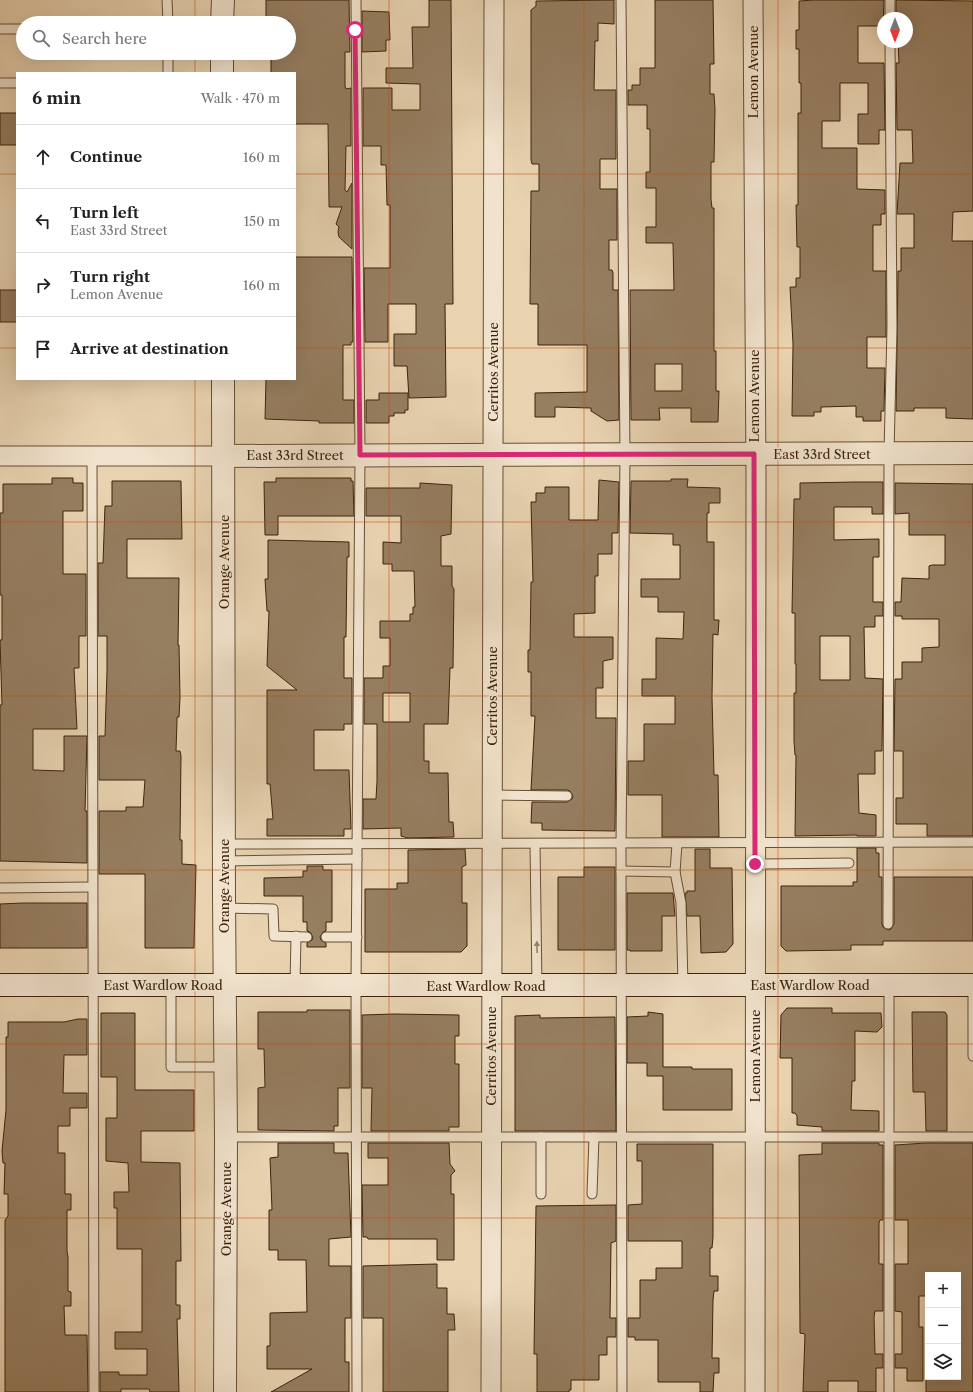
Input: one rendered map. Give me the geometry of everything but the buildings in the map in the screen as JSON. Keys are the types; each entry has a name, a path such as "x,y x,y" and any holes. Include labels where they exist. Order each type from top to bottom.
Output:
{"street":[{"path":"222,16 223,0"},
{"name":"Cerritos Avenue","path":"491,1392 494,0"},
{"name":"Lemon Avenue","path":"753,0 756,985 755,1392"},
{"path":"222,60 222,72"},
{"name":"Orange Avenue","path":"223,380 224,908 226,985 226,1392"},
{"name":"East 33rd Street","path":"0,456 493,456 973,453"},
{"name":"East Wardlow Road","path":"0,985 973,985"}],"lane":[{"path":"167,0 168,16"},
{"path":"356,0 360,455 356,985 357,1392"},
{"path":"621,0 625,455 621,844 622,1392"},
{"path":"890,0 890,12"},
{"path":"0,29 16,29"},
{"path":"888,924 889,454 892,327 890,48"},
{"path":"168,60 168,72"},
{"path":"0,83 16,83"},
{"path":"92,456 94,1392"},
{"path":"492,795 567,796"},
{"path":"224,852 358,844 973,842"},
{"path":"535,844 537,986"},
{"path":"677,844 675,872 681,903 683,985"},
{"path":"224,852 357,859"},
{"path":"755,864 849,863"},
{"path":"621,871 675,872"},
{"path":"0,888 92,887"},
{"path":"224,908 273,909 274,936 307,937"},
{"path":"295,985 296,936"},
{"path":"326,937 357,937"},
{"path":"973,985 973,1056"},
{"path":"171,986 171,1067 226,1067"},
{"path":"889,986 889,1392"},
{"path":"226,1137 491,1138 755,1135 973,1136"},
{"path":"592,1194 594,1136"},
{"path":"541,1137 541,1194"}],"route":[{"path":"355,30 360,455 493,456 754,454 756,476 755,864"}]}
